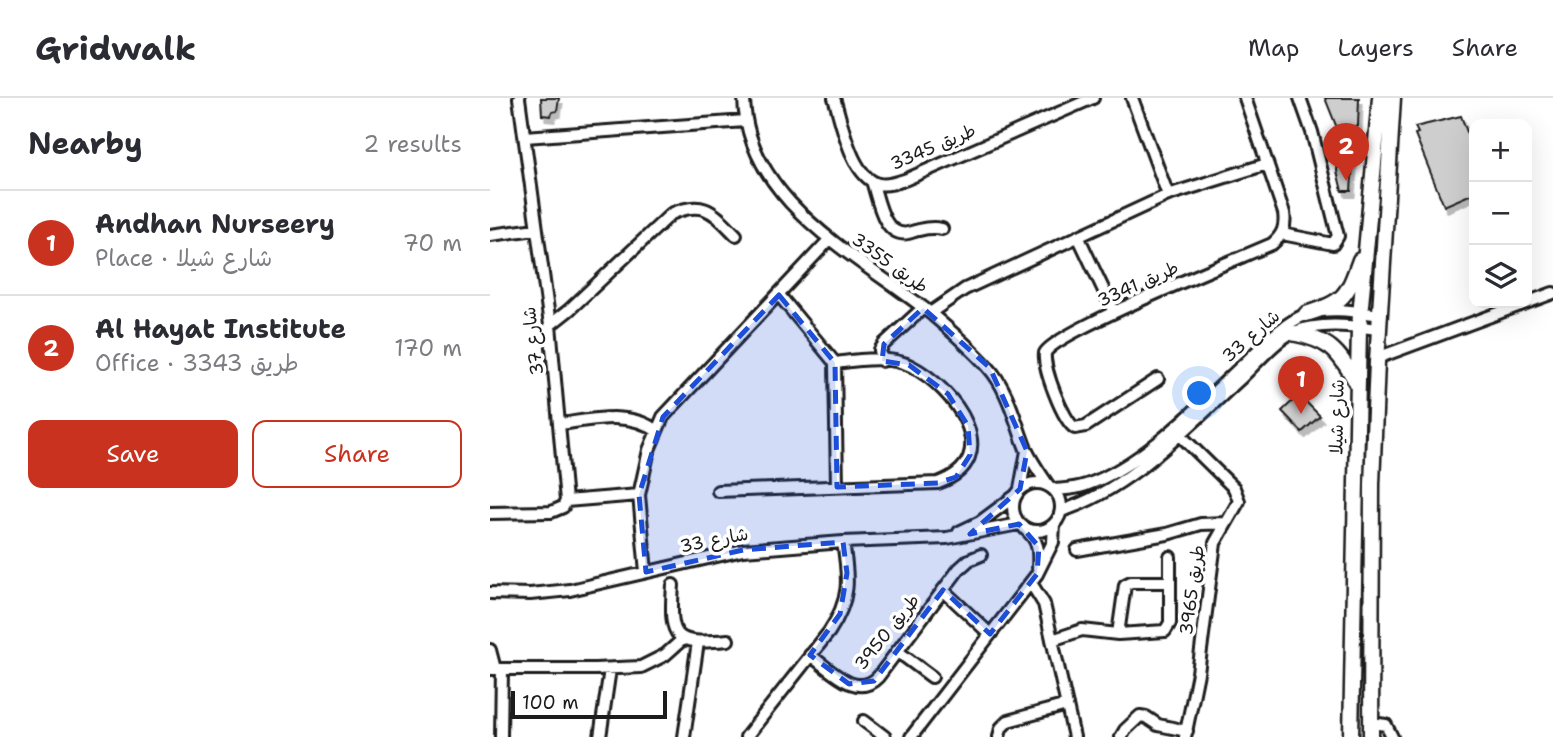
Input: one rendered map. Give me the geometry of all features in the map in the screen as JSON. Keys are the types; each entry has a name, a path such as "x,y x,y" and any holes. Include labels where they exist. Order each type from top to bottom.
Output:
{"main road":[{"name":"شارع شيلا","path":"1351,737 1357,384 1360,320 1380,98"},
{"path":"1371,730 1377,358 1394,98"},
{"path":"1306,314 1333,305 1343,297 1350,288 1367,242"},
{"path":"1292,333 1316,339 1337,350 1357,384"}],"street":[{"name":"شارع 37","path":"519,98 550,326 566,501"},
{"name":"طريق 3355","path":"744,98 745,121 752,144 763,166 787,198 828,240 926,311 989,368 1008,401 1027,451 1051,487"},
{"name":"طريق 3345","path":"834,98 860,171 872,181 887,185 907,179 1093,98"},
{"path":"1132,98 1168,195"},
{"path":"1245,98 1284,213 1285,227 1282,234 1333,244 1338,236 1312,132 1300,98"},
{"path":"525,138 745,121"},
{"path":"882,361 880,350 884,344 926,311 965,289 1168,195 1267,164"},
{"path":"872,181 887,223 893,231 902,234 935,227 942,229"},
{"path":"550,326 671,214 685,208 699,207 713,211 736,234"},
{"path":"490,235 536,229"},
{"name":"طريق 3341","path":"1158,379 1083,428 1075,428 1068,424 1045,365 1045,353 1053,343 1114,312 1272,244 1282,234"},
{"path":"1077,236 1114,312"},
{"path":"646,572 639,495 649,450 663,417 828,240"},
{"path":"1377,358 1553,293"},
{"path":"779,295 835,363 837,487"},
{"name":"شارع 33","path":"1051,487 1083,486 1113,473 1137,458 1283,328 1306,314 1334,311 1360,320 1380,322"},
{"name":"شارع 33","path":"1061,511 1083,505 1134,471 1292,333 1360,320"},
{"path":"718,491 938,483 956,477 970,455 971,441 960,409 948,394 909,365 867,360 835,363"},
{"path":"561,424 628,419 657,431"},
{"name":"طريق 3965","path":"1179,434 1237,492 1238,506 1215,543 1200,663 1186,734"},
{"path":"1027,451 1013,510 1038,547 1034,578 1046,614 1074,737"},
{"path":"911,737 1034,578 1053,542 1054,524 1061,511 1059,496 1051,487 1033,483 1017,493"},
{"name":"شارع 33","path":"947,538 979,522 1017,493"},
{"path":"490,513 551,512 563,507 566,501 639,495"},
{"path":"1077,550 1167,534 1201,524 1226,523"},
{"path":"1022,526 1040,531 1054,524"},
{"name":"شارع 33","path":"490,593 530,594 570,590 743,550 842,542 947,538 1022,526"},
{"path":"752,735 835,623 847,594 848,573 842,542"},
{"name":"طريق 3950","path":"810,655 849,684 862,686 874,681 964,564 981,555"},
{"path":"1052,640 1082,630 1118,634 1164,631 1168,628 1170,557"},
{"path":"1118,634 1125,585 1131,582 1170,582"},
{"path":"673,585 671,620 683,639 698,642 728,640"},
{"path":"943,590 990,634"},
{"path":"1022,594 1038,604 1046,614"},
{"path":"495,669 641,667 666,655 683,639"},
{"path":"684,737 698,642"},
{"path":"490,650 495,669 501,737"},
{"path":"897,651 932,677"},
{"path":"600,737 610,669"},
{"path":"999,737 1002,728 1009,721 1067,705"},
{"path":"1121,737 1140,716 1186,734"},
{"path":"864,721 885,737"},
{"path":"1371,730 1387,725 1392,737"}],"highlighted area":[{"path":"779,295 835,363 837,487 938,483 956,477 970,455 968,426 948,394 909,365 882,361 884,344 923,308 990,368 1027,451 1020,489 970,534 1019,524 1039,547 1037,574 990,634 943,590 874,681 849,684 810,655 840,614 847,573 843,542 743,550 646,572 639,495 663,417"}],"building":[{"path":"541,98 559,98 557,111 552,112 551,116 542,115"},
{"path":"1325,98 1359,98 1358,126 1339,133"},
{"path":"1461,116 1469,138 1469,195 1444,206 1415,134 1418,133 1415,127"},
{"path":"1338,160 1353,161 1351,191 1342,191 1337,171"},
{"path":"1299,395 1320,416 1302,432 1282,411"}],"place":[{"name":"Al Hayat Institute","path":"1346,181"},
{"name":"Andhan Nurseery","path":"1301,414"}]}
